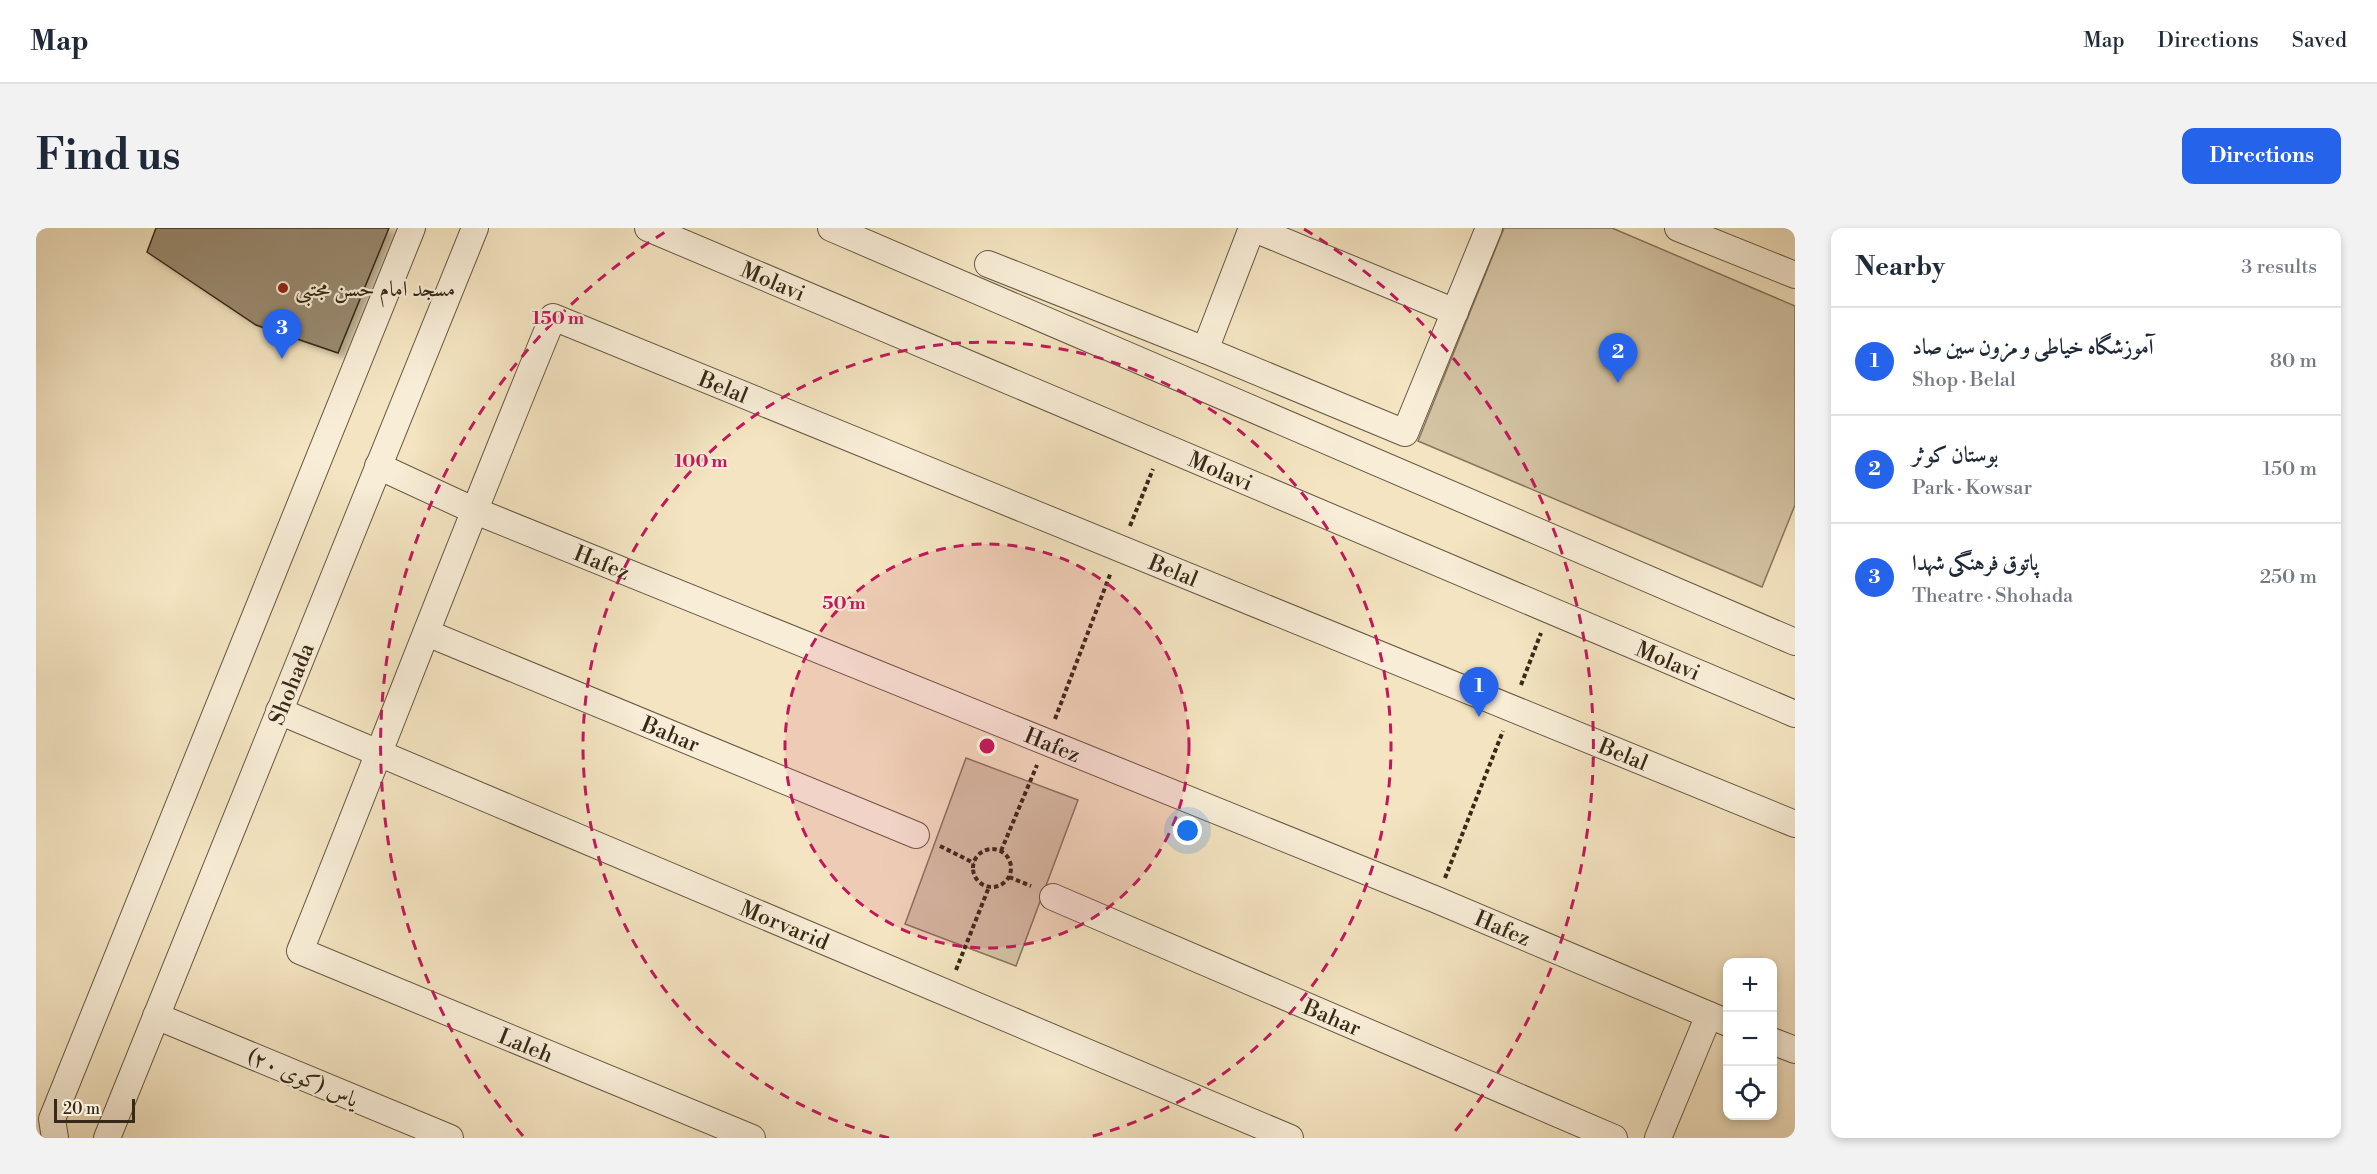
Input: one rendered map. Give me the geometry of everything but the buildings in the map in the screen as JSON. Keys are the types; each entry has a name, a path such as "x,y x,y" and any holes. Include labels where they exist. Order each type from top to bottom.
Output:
{"street":[{"path":"55,1138 52,1119 412,228"},
{"name":"Shohada","path":"107,1138 475,228"},
{"name":"Molavi","path":"648,228 1795,714"},
{"path":"831,228 1795,642"},
{"path":"1205,350 1252,228 1455,312"},
{"path":"988,264 1205,350 1405,433 1489,228"},
{"path":"1678,228 1795,275"},
{"name":"Belal","path":"473,510 553,317 1795,824"},
{"name":"Hafez","path":"378,466 473,510 1437,900 1718,1019"},
{"path":"380,754 473,510"},
{"name":"Bahar","path":"427,633 916,835"},
{"name":"Morvarid","path":"279,711 1290,1138"},
{"name":"Laleh","path":"380,754 300,951 752,1138"},
{"name":"Bahar","path":"1053,897 1614,1138"},
{"name":"یاس (کوی ۲۰)","path":"156,1016 450,1138"},
{"path":"1658,1138 1718,1019"},
{"path":"1777,1043 1795,1050"}],"path":[{"path":"1001,851 1046,743 1162,446"},
{"path":"1437,900 1550,610"},
{"path":"916,835 974,863"},
{"path":"988,849 1001,851 1009,859 1010,877 1001,885 989,887 978,881 975,876 974,863 977,856 988,849"},
{"path":"947,993 989,887"}],"shaded area":[{"path":"1504,228 1612,228 1795,306 1795,505 1762,587 1418,441"},
{"path":"966,758 1078,800 1016,966 905,924"}],"place":[{"name":"مسجد امام حسن مجتبی","path":"283,288"},
{"name":"پاتوق فرهنگی شهدا","path":"282,359"},
{"name":"بوستان کوثر","path":"1618,383"},
{"name":"آموزشگاه خیاطی و مزون سین صاد","path":"1479,717"}]}
